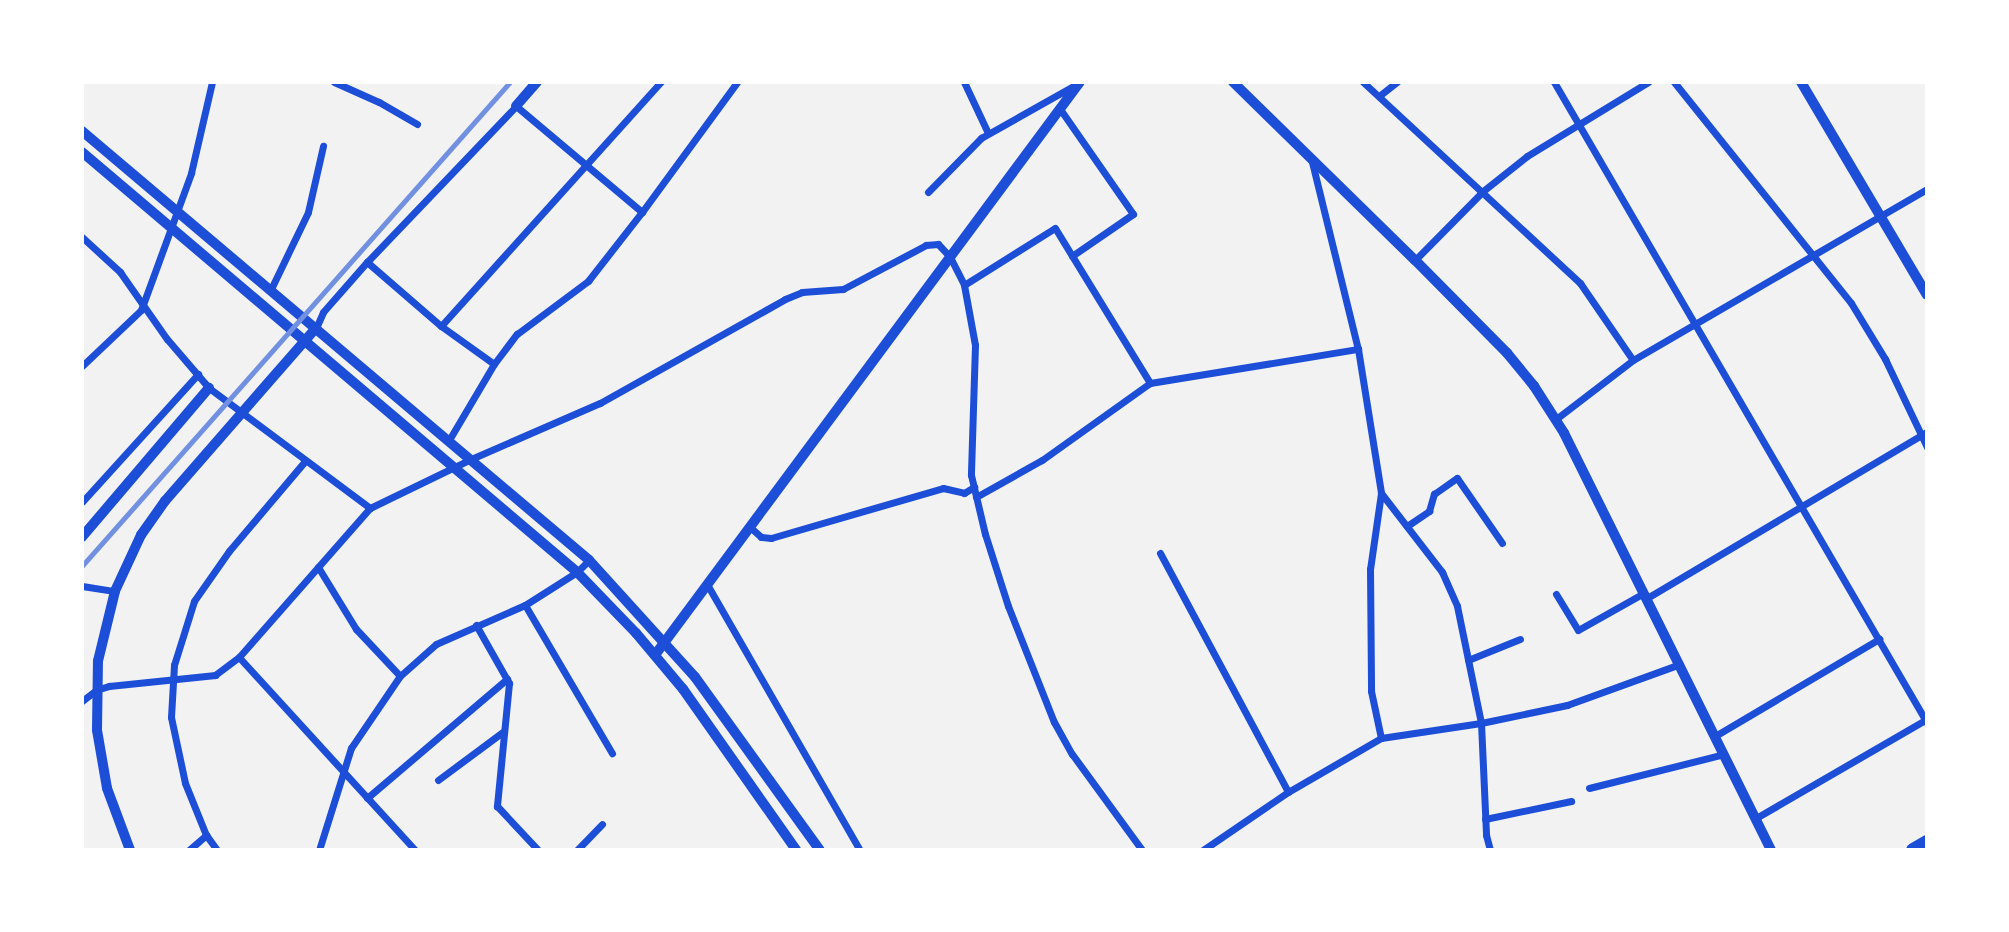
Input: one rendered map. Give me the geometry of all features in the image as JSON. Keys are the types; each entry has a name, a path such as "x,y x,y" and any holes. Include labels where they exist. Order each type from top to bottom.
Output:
{"highway":[{"path":"1913,850 1927,842"}],"main road":[{"path":"1233,82 1507,353 1556,419 1771,850"}],"street":[{"path":"82,366 144,306 173,229 203,127 212,82"},
{"path":"334,82 379,102 417,124"},
{"path":"130,850 107,788 98,744 96,690 102,639 115,590 152,517 306,340 323,313 367,262 537,82"},
{"path":"441,326 661,82"},
{"path":"449,440 494,364 517,334 588,281 737,82"},
{"path":"964,82 988,133"},
{"path":"1363,82 1580,283 1633,359"},
{"path":"1379,96 1397,82"},
{"path":"1555,82 1926,721 1756,818"},
{"path":"1415,260 1483,191 1527,156 1648,82"},
{"path":"1674,82 1814,255 1867,328 1924,434 1927,447"},
{"path":"1801,82 1927,295"},
{"path":"929,192 956,160 988,133 1079,83"},
{"path":"655,655 1079,83"},
{"path":"516,106 642,212"},
{"path":"1060,108 1133,214 1072,256"},
{"path":"82,131 589,560 666,641 716,703 820,850"},
{"path":"271,289 308,212 323,146"},
{"path":"82,152 577,572 655,655 707,721 796,850"},
{"path":"1311,158 1358,349 1381,493 1370,569 1371,691 1381,738"},
{"path":"1556,419 1633,359 1927,189"},
{"path":"964,285 1055,228 1150,383"},
{"path":"82,237 120,272 209,388 240,414 370,508"},
{"path":"82,701 96,690 215,675 239,657 370,508 471,459 600,403 802,292 843,289 926,244 937,244 950,257 964,285 975,355 970,446 974,487 1008,606 1054,722 1072,754 1142,850"},
{"path":"367,262 441,326 494,364"},
{"path":"976,497 1041,460 1150,383 1358,349"},
{"path":"82,502 198,374"},
{"path":"82,537 209,388"},
{"path":"1556,594 1578,630 1645,595 1924,434"},
{"path":"217,850 206,835 185,783 171,717 174,665 194,601 229,551 305,461"},
{"path":"1407,526 1429,511 1434,494 1457,478 1502,542"},
{"path":"751,528 761,537 771,538 943,488 964,493 974,487"},
{"path":"1381,493 1442,572 1457,606 1481,723 1485,819 1490,850"},
{"path":"1160,553 1288,792"},
{"path":"319,850 351,748 400,676 436,644 524,605 577,572 589,560"},
{"path":"318,567 356,629 400,676"},
{"path":"82,586 115,590"},
{"path":"708,586 860,850"},
{"path":"524,605 612,754"},
{"path":"476,625 507,680 497,806 538,850"},
{"path":"1468,660 1520,639"},
{"path":"1715,736 1879,639"},
{"path":"239,657 415,850"},
{"path":"1203,850 1288,792 1381,738 1481,723 1567,705 1680,664"},
{"path":"367,797 507,680"},
{"path":"438,780 504,731"},
{"path":"1589,788 1724,754"},
{"path":"1485,819 1571,802"},
{"path":"577,850 602,824"},
{"path":"189,850 206,835"}],"railway":[{"path":"82,566 510,82"}]}
